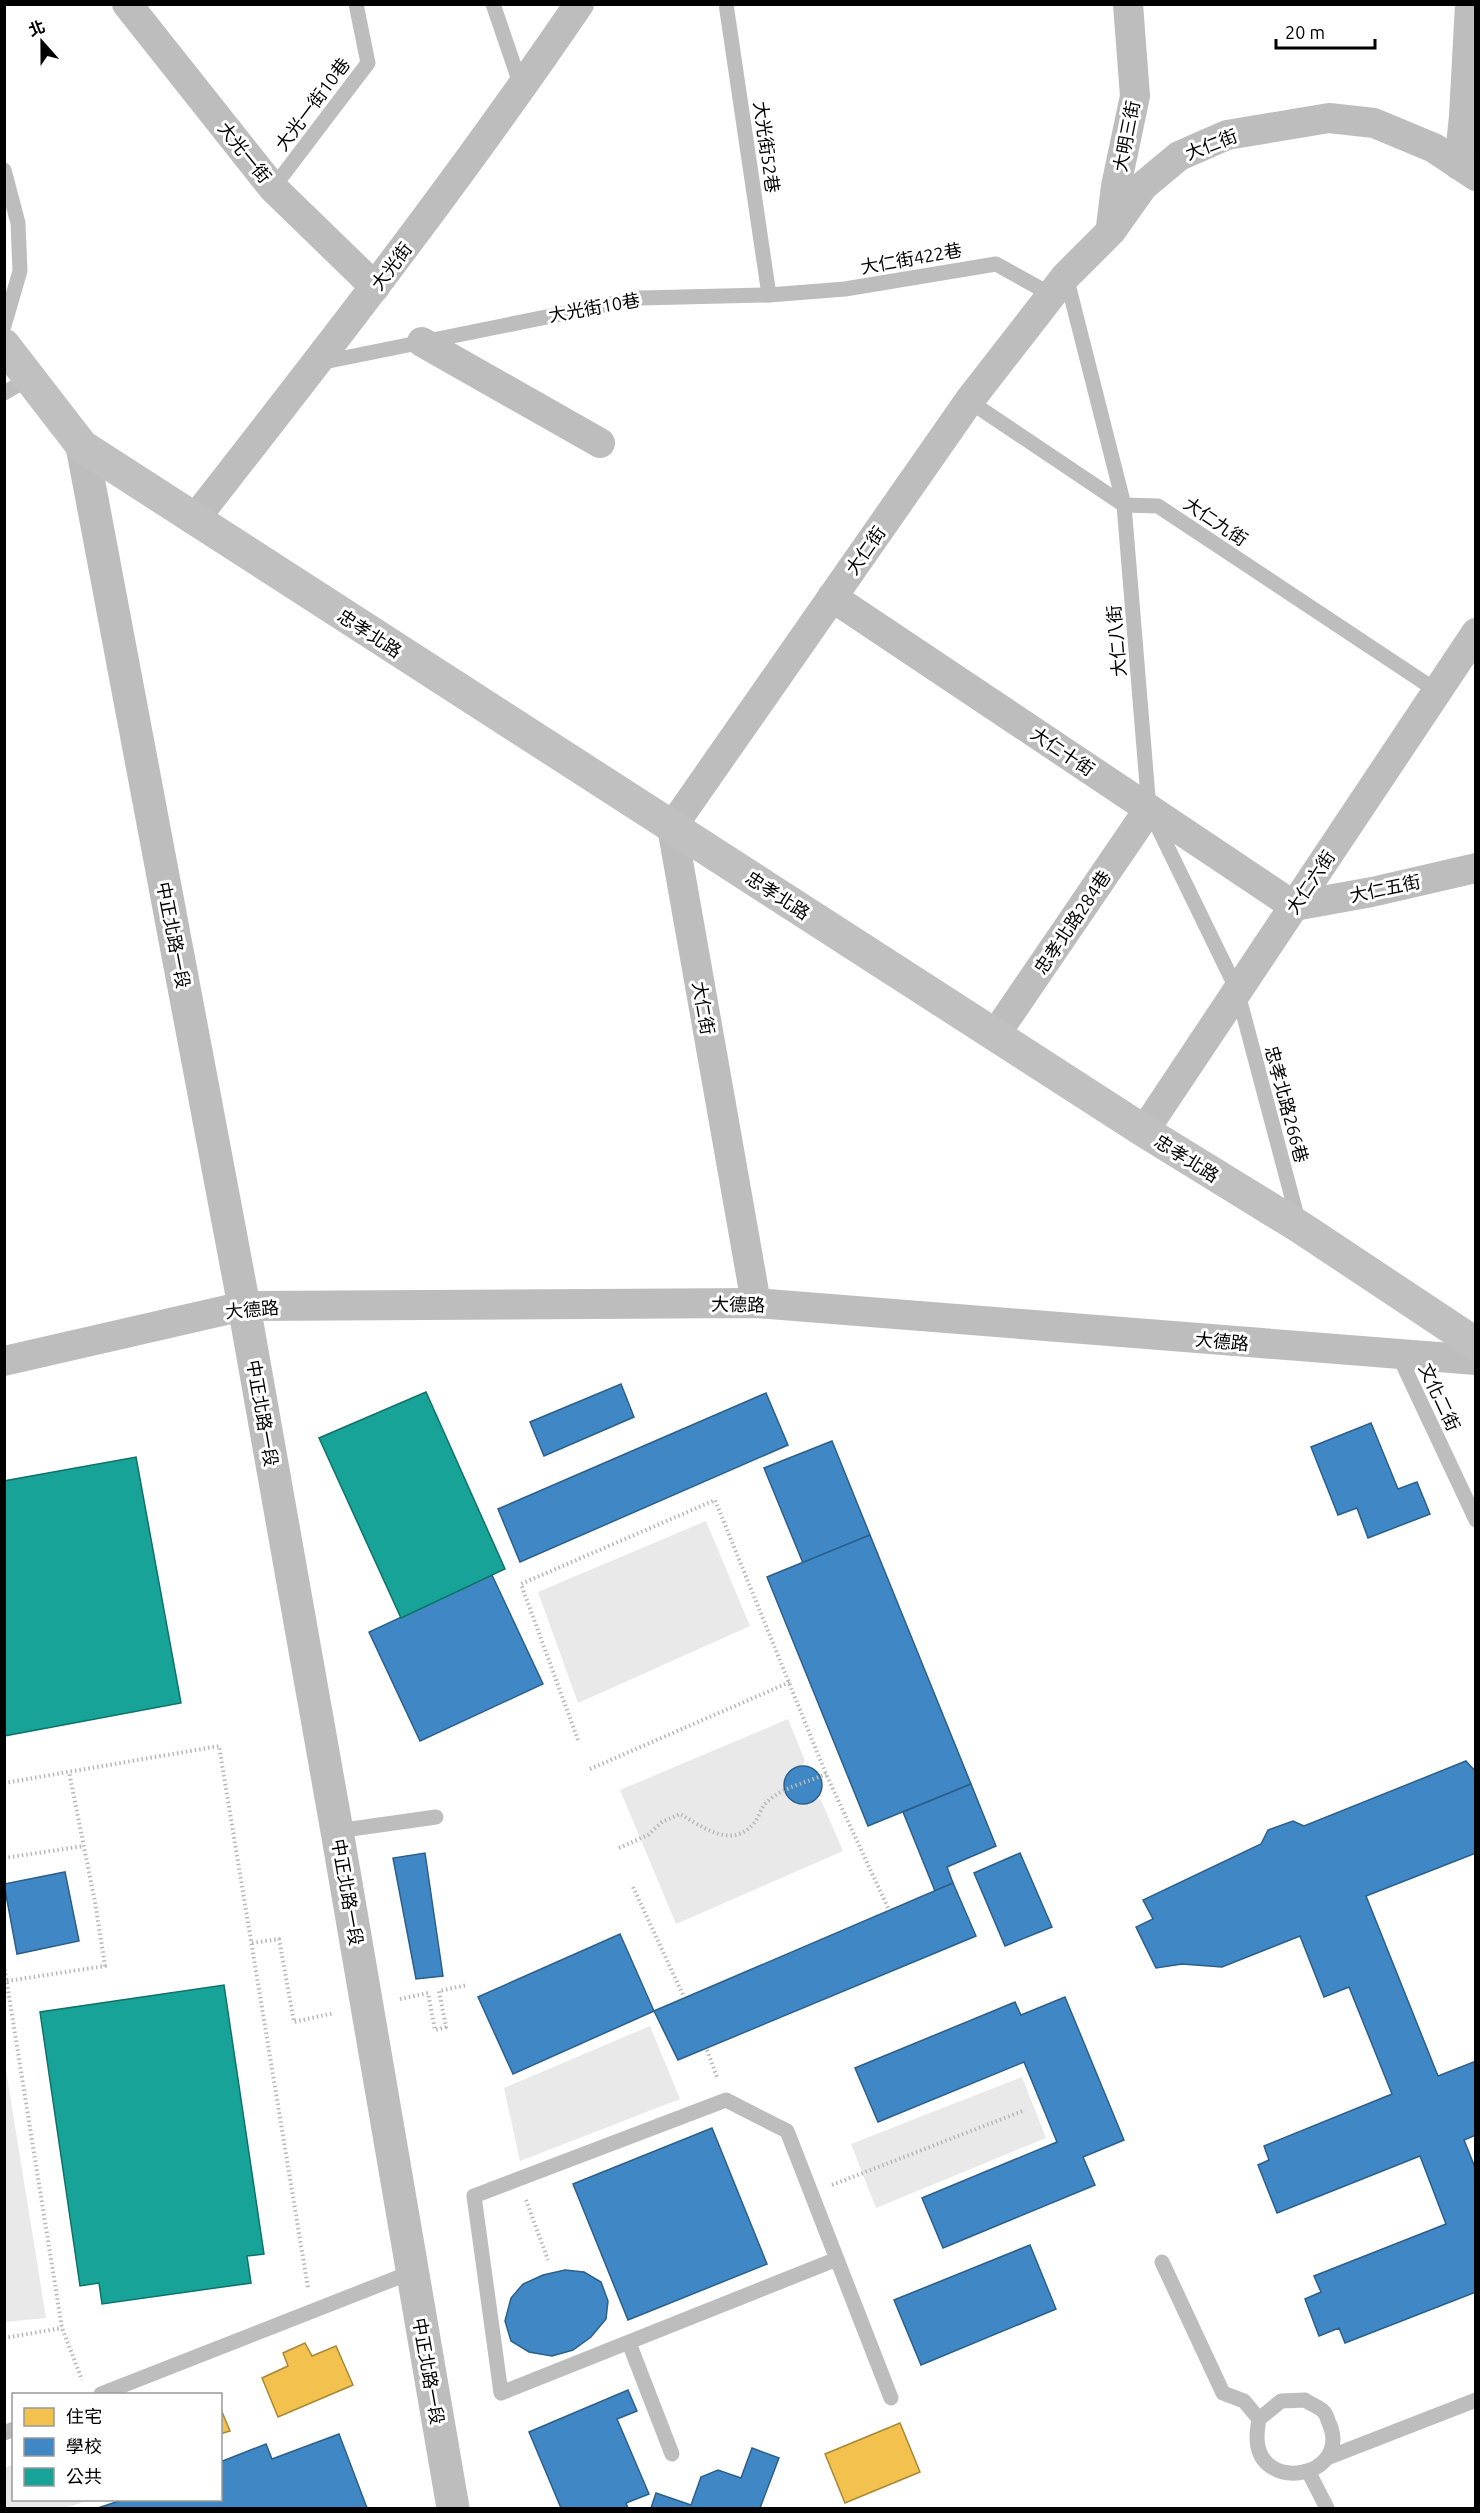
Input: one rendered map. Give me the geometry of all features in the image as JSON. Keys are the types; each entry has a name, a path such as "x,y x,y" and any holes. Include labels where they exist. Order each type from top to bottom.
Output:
{"main road":[{"name":"中正北路一段","path":"4,345 17,385 82,446"},
{"name":"忠孝北路","path":"82,446 1144,1131 1300,1227 1476,1344"}],"street":[{"name":"大光一街","path":"127,4 273,188 375,287"},
{"name":"大光街","path":"194,520 375,287 522,89 579,4"},
{"name":"大明三街","path":"1111,231 1116,186 1135,96 1128,4"},
{"path":"1467,170 1464,116 1470,4"},
{"name":"大仁街","path":"756,1303 672,826 969,400 1059,286 1111,231 1143,186 1179,156 1227,135 1268,126 1329,118 1374,123 1434,148 1467,170"},
{"path":"422,342 600,443"},
{"name":"中正北路一段","path":"82,446 244,1306 453,2508"},
{"name":"大仁十街","path":"832,597 1294,906"},
{"name":"大仁六街","path":"1144,1131 1476,633"},
{"name":"忠孝北路284巷","path":"995,1035 1149,809"},
{"name":"大仁五街","path":"1294,906 1372,892 1476,868"},
{"name":"大德路","path":"4,1361 244,1306 756,1303 1399,1356 1476,1360"}],"lane":[{"name":"大光一街10巷","path":"273,188 368,63 356,4"},
{"path":"493,4 522,89"},
{"name":"大光街52巷","path":"726,4 769,296"},
{"path":"4,170 18,223 20,271 4,326"},
{"name":"大仁街422巷","path":"769,296 845,290 996,264 1059,286"},
{"name":"大仁八街","path":"1059,286 1124,505 1149,809 1238,990"},
{"name":"大光街10巷","path":"316,364 640,298 769,296"},
{"path":"969,400 1124,505"},
{"name":"大仁九街","path":"1124,505 1158,506 1437,691"},
{"name":"忠孝北路266巷","path":"1238,990 1300,1227"},
{"name":"文化二街","path":"1399,1356 1476,1520"},
{"path":"337,1831 436,1816"},
{"path":"837,2259 501,2393 474,2196 726,2100 787,2131 812,2193 891,2398"},
{"path":"1162,2262 1223,2393 1245,2401 1259,2419 1257,2439 1265,2462 1285,2474 1309,2473 1327,2458 1476,2400"},
{"path":"104,2393 412,2272"},
{"path":"629,2343 672,2454"},
{"path":"1259,2419 1281,2401 1305,2400 1325,2413 1333,2435 1327,2458"},
{"path":"1309,2473 1327,2508"}],"path":[{"path":"578,1740 521,1584 714,1500 826,1774 889,1910"},
{"path":"590,1769 790,1682"},
{"path":"4,1783 219,1746 312,2312"},
{"path":"7,1981 105,1966 69,1772"},
{"path":"619,1848 648,1835 662,1822 680,1814 724,1837 743,1833 755,1822 767,1802 781,1793 826,1774"},
{"path":"4,1858 84,1846"},
{"path":"633,1887 684,1997"},
{"path":"252,1943 279,1940 294,2022"},
{"path":"4,1965 62,2328 83,2383"},
{"path":"428,1993 435,2030 446,2027 439,1991 467,1985"},
{"path":"812,2193 1025,2110"},
{"path":"519,2180 548,2260"},
{"path":"4,2338 62,2328"}],"shaded area":[{"path":"706,1521 750,1626 578,1703 538,1592"},
{"path":"788,1719 805,1761 803,1765 789,1771 783,1785 788,1798 803,1804 817,1799 821,1800 843,1851 676,1924 620,1790"},
{"path":"650,2026 680,2099 520,2161 504,2088"},
{"path":"5,2064 46,2318 4,2322"},
{"path":"1022,2077 1046,2138 876,2208 851,2144"},
{"path":"12,2464 12,2501 86,2501 66,2508 5,2508 5,2468"}],"building: 住宅":[{"path":"305,2343 312,2356 336,2346 353,2385 278,2417 262,2378 288,2366 283,2353"},
{"path":"222,2412 230,2431 222,2433"},
{"path":"900,2423 920,2472 845,2503 825,2454"}],"building: 學校":[{"path":"621,1384 634,1417 544,1456 530,1422"},
{"path":"766,1393 788,1445 520,1562 498,1509"},
{"path":"1371,1423 1398,1489 1417,1482 1430,1514 1368,1538 1357,1508 1338,1515 1311,1447"},
{"path":"832,1441 870,1535 803,1563 764,1468"},
{"path":"870,1535 971,1784 868,1826 767,1577"},
{"path":"492,1575 543,1684 420,1741 369,1632"},
{"path":"1466,1761 1476,1772 1476,1853 1366,1896 1438,2076 1476,2061 1476,2135 1464,2140 1476,2170 1476,2292 1345,2343 1339,2328 1319,2336 1305,2299 1321,2292 1314,2276 1446,2224 1420,2156 1277,2213 1258,2165 1269,2160 1264,2146 1392,2094 1349,1987 1324,1997 1300,1936 1222,1967 1182,1964 1156,1968 1136,1927 1153,1919 1143,1900 1261,1844 1268,1830 1293,1821 1304,1826"},
{"path":"803,1766 816,1772 822,1785 816,1798 803,1804 790,1798 784,1785 790,1772"},
{"path":"971,1784 996,1846 947,1867 953,1883 935,1891 903,1812"},
{"path":"425,1853 443,1976 416,1979 393,1858"},
{"path":"1020,1853 1052,1927 1005,1946 974,1873"},
{"path":"65,1872 79,1941 17,1954 4,1884"},
{"path":"953,1883 976,1936 678,2060 654,2011"},
{"path":"620,1934 654,2011 513,2074 478,1997"},
{"path":"1065,1997 1124,2140 1083,2157 1095,2185 943,2248 922,2198 1057,2142 1024,2062 878,2122 855,2068 1015,2002 1021,2015"},
{"path":"712,2128 767,2264 628,2320 573,2184"},
{"path":"1030,2245 1056,2309 921,2365 894,2300"},
{"path":"565,2270 584,2272 601,2282 608,2301 606,2319 591,2337 573,2350 552,2356 529,2352 511,2341 505,2321 511,2298 523,2284 543,2275"},
{"path":"628,2390 637,2411 617,2419 649,2494 626,2503 628,2508 561,2508 529,2432"},
{"path":"339,2434 367,2508 98,2508 119,2501 222,2501 222,2461 266,2444 272,2459"},
{"path":"752,2448 779,2458 760,2508 651,2508 656,2493 691,2505 701,2477 718,2470 741,2478"}],"building: 公共":[{"path":"426,1392 505,1569 401,1618 319,1438"},
{"path":"136,1457 181,1703 4,1736 4,1481"},
{"path":"224,1985 264,2254 247,2256 251,2283 102,2304 99,2283 80,2286 40,2012"}]}
